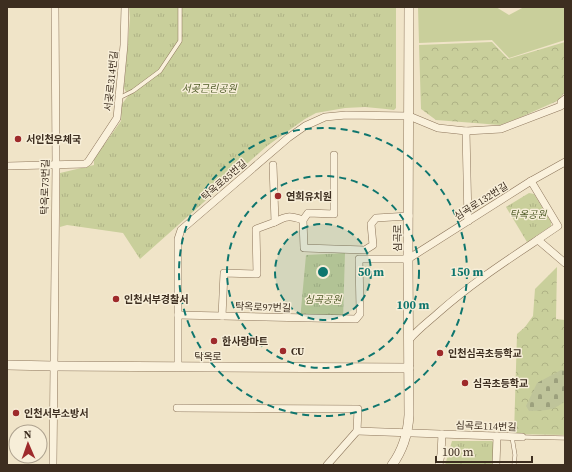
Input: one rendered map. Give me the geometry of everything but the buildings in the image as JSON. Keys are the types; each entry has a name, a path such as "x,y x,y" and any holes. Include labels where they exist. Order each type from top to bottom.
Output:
{"street":[{"name":"탁옥로73번길","path":"53,465 56,165 55,7"},
{"name":"서곶로314번길","path":"7,166 85,164 88,162 117,118 124,45 124,7"},
{"name":"심곡로","path":"392,465 397,458 407,434 410,415 408,259 409,7"},
{"path":"409,116 438,128 466,131 501,129 561,106 565,99"},
{"path":"561,106 565,112"},
{"name":"탁옥로85번길","path":"178,367 178,239 181,230 288,138 305,126 325,117 346,115 409,116"},
{"path":"466,131 468,221"},
{"path":"334,154 334,214 308,213 303,220 304,248 365,250 373,245 371,224 376,218 408,216"},
{"name":"심곡로132번길","path":"408,259 531,181 565,162"},
{"path":"273,165 275,222"},
{"path":"409,340 450,302 485,275 562,226 531,181"},
{"path":"222,316 224,273 257,274 256,229 275,222 282,217 289,216 303,220"},
{"path":"538,240 565,263"},
{"name":"탁옥로97번길","path":"178,315 356,319 360,314 359,258 408,259"},
{"name":"탁옥로","path":"7,365 409,368"},
{"path":"177,408 358,409 357,431 327,465"},
{"name":"심곡로114번길","path":"357,431 522,437"},
{"path":"439,465 442,454 442,434"},
{"path":"496,465 497,436"}],"lane":[{"path":"119,98 133,91 160,71 180,41 180,7"},
{"path":"512,437 515,455 514,465"},
{"name":"심곡로114번길","path":"522,437 565,438"}],"green space":[{"name":"서곶근린공원","path":"129,7 396,7 396,108 394,110 365,107 345,108 316,113 305,119 267,146 140,259 123,233 67,225 60,227 60,173 94,165 94,159 121,121 122,104 128,96 124,88 130,18"},
{"path":"418,7 496,7 509,15 524,7 565,7 565,40 509,58 492,40 419,43"},
{"path":"492,42 508,59 565,42 565,92 557,101 500,125 436,120 421,109 419,45"},
{"name":"탁옥공원","path":"529,193 534,194 551,222 551,226 527,242 506,207"},
{"name":"심곡공원","path":"345,253 343,320 300,320 306,255"},
{"path":"557,267 556,319 565,320 565,435 514,434 517,334 525,327 533,316 535,289"},
{"path":"561,370 565,371 565,401 552,409 529,411 526,406 537,383"},
{"path":"452,441 492,441 494,444 493,465 445,465"}],"place":[{"name":"서인천우체국","path":"18,139"},
{"name":"연희유치원","path":"278,196"},
{"name":"인천서부경찰서","path":"116,299"},
{"name":"한사랑마트","path":"214,341"},
{"name":"CU","path":"283,351"},
{"name":"인천심곡초등학교","path":"440,353"},
{"name":"심곡초등학교","path":"465,383"},
{"name":"인천서부소방서","path":"16,413"}]}
